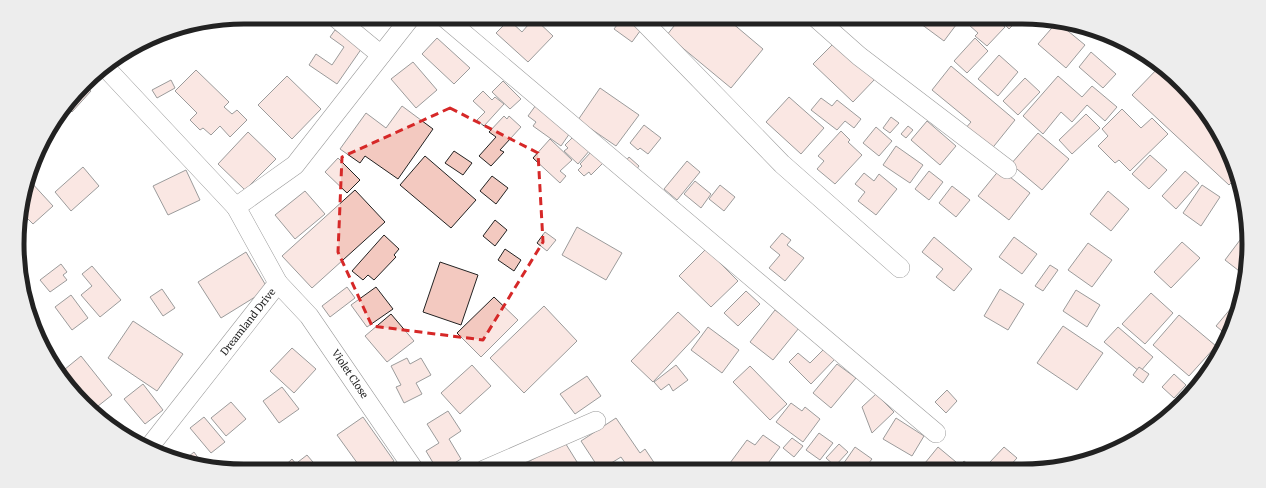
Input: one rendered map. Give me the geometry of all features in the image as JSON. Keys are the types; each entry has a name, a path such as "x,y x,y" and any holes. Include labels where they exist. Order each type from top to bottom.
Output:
{"street":[{"path":"343,24 381,55"},
{"path":"236,207 295,165 405,24"},
{"path":"452,24 936,433"},
{"path":"647,24 782,164 900,268"},
{"path":"823,24 859,56 1007,169"},
{"name":"Dreamland Drive","path":"108,71 236,207 278,283 152,443"},
{"name":"Violet Close","path":"278,283 310,316 410,464"},
{"path":"498,464 596,421"}],"highlighted area":[{"path":"450,108 538,153 543,242 483,340 372,326 338,252 342,157"}],"building":[{"path":"505,24 513,24 522,32 529,24 540,24 553,36 528,62 496,33"},
{"path":"618,24 639,24 643,27 632,42 614,29"},
{"path":"676,24 733,24 763,49 731,88 667,35"},
{"path":"921,24 957,24 944,41"},
{"path":"1001,24 1005,27 987,46 975,36 978,33 969,25"},
{"path":"1004,24 1014,24 1009,29"},
{"path":"1053,26 1064,28 1085,45 1066,68 1038,44"},
{"path":"335,30 362,48 337,84 309,65 316,54 332,65 344,47 330,37"},
{"path":"437,38 470,68 454,84 422,54"},
{"path":"975,38 988,51 967,73 954,61"},
{"path":"835,42 875,79 853,102 813,64"},
{"path":"1091,52 1116,74 1103,88 1079,67"},
{"path":"999,55 1018,72 998,96 978,79"},
{"path":"413,62 437,90 416,108 391,79"},
{"path":"951,66 1015,120 990,151 964,130 971,122 932,90"},
{"path":"196,70 229,102 224,107 232,114 237,110 247,120 230,137 220,126 211,135 203,128 200,130 190,120 197,113 175,91"},
{"path":"1157,70 1178,88 1197,110 1213,134 1233,181 1229,185 1132,95"},
{"path":"287,76 321,109 292,139 258,105"},
{"path":"1058,76 1082,97 1092,86 1117,107 1105,121 1087,105 1072,122 1061,112 1043,134 1023,116"},
{"path":"1025,78 1040,92 1018,115 1003,101"},
{"path":"171,80 175,88 157,98 152,90"},
{"path":"503,81 521,99 510,109 492,92"},
{"path":"600,88 639,115 616,146 578,120"},
{"path":"88,89 91,91 72,112 69,109"},
{"path":"483,91 492,100 495,97 504,104 484,126 477,120 485,112 473,101"},
{"path":"789,97 824,128 801,154 766,122"},
{"path":"821,98 832,106 837,100 861,119 854,128 845,121 837,130 811,110"},
{"path":"536,105 572,130 561,146 533,126 536,122 528,116"},
{"path":"402,106 433,129 398,179 365,156 360,163 340,149 366,113 386,128"},
{"path":"1122,109 1141,128 1152,118 1168,134 1130,171 1119,160 1115,163 1098,146 1108,136 1102,129"},
{"path":"1086,114 1100,128 1072,154 1059,140"},
{"path":"504,116 507,119 509,116 521,127 500,150 504,152 491,166 479,156 496,137 489,132"},
{"path":"891,117 899,123 890,133 883,128"},
{"path":"927,121 956,146 940,165 911,140"},
{"path":"644,125 661,138 648,154 640,148 638,150 630,143"},
{"path":"908,126 913,130 906,138 901,134"},
{"path":"876,127 892,141 879,156 863,143"},
{"path":"841,131 850,140 848,142 862,155 835,184 817,169 824,161 818,156"},
{"path":"248,132 276,159 245,190 218,164"},
{"path":"1038,133 1069,159 1042,190 1011,164"},
{"path":"574,136 590,150 578,164 564,151 568,148 565,145"},
{"path":"550,139 572,160 560,171 566,176 560,183 533,158"},
{"path":"896,146 923,165 910,183 883,165"},
{"path":"454,151 472,163 463,175 445,163"},
{"path":"591,152 603,163 591,175 589,172 584,176 578,170 582,166 580,164"},
{"path":"1150,155 1167,170 1149,189 1132,174"},
{"path":"425,156 476,200 451,228 400,185"},
{"path":"629,157 639,166 636,170 625,162"},
{"path":"338,158 360,180 347,193 325,172"},
{"path":"687,161 700,172 677,200 664,189"},
{"path":"83,167 99,186 71,211 55,192"},
{"path":"1000,169 1030,193 1009,220 978,196"},
{"path":"186,170 200,200 168,215 153,186"},
{"path":"929,171 943,182 929,200 915,189"},
{"path":"1185,171 1199,183 1176,209 1162,196"},
{"path":"864,173 874,181 879,174 897,189 876,215 858,201 865,192 855,184"},
{"path":"492,176 508,188 496,204 480,191"},
{"path":"695,181 711,194 701,208 684,194"},
{"path":"32,183 53,206 33,224 26,217"},
{"path":"720,185 735,197 724,211 709,199"},
{"path":"1202,185 1220,197 1201,226 1183,213"},
{"path":"952,186 970,200 956,217 939,203"},
{"path":"355,190 385,222 312,288 282,256"},
{"path":"305,191 325,214 295,239 275,215"},
{"path":"1108,191 1129,209 1111,231 1090,214"},
{"path":"495,220 507,230 495,246 483,236"},
{"path":"577,227 622,253 606,280 562,255"},
{"path":"545,232 556,240 547,251 537,243"},
{"path":"782,233 791,240 787,245 804,258 785,281 769,268 780,255 770,247"},
{"path":"384,235 399,249 394,255 396,257 374,280 368,275 363,280 352,271"},
{"path":"934,237 972,269 954,291 936,277 943,269 922,252"},
{"path":"1014,237 1037,254 1022,274 999,257"},
{"path":"1242,237 1240,272 1225,260"},
{"path":"1182,242 1200,258 1171,288 1154,272"},
{"path":"1088,243 1112,260 1092,287 1068,270"},
{"path":"505,249 521,260 514,271 498,260"},
{"path":"706,249 738,281 711,307 679,276"},
{"path":"246,252 268,289 221,318 198,282"},
{"path":"440,262 478,275 461,325 423,312"},
{"path":"61,264 67,272 63,275 67,280 50,292 40,280"},
{"path":"1050,265 1058,270 1043,291 1035,286"},
{"path":"92,266 121,300 100,317 81,295 92,286 82,274"},
{"path":"347,287 355,298 330,317 322,306"},
{"path":"376,287 393,309 367,327 351,305"},
{"path":"162,289 175,308 163,316 150,297"},
{"path":"1000,289 1024,304 1008,330 984,316"},
{"path":"1076,290 1100,305 1087,327 1063,311"},
{"path":"746,291 760,304 738,326 724,313"},
{"path":"1151,293 1173,313 1145,344 1122,324"},
{"path":"71,295 88,318 72,330 55,307"},
{"path":"494,297 518,320 481,357 457,333"},
{"path":"544,306 577,341 524,393 490,358"},
{"path":"1232,307 1223,332 1216,326"},
{"path":"775,310 799,328 773,360 750,342"},
{"path":"678,312 700,332 653,382 631,361"},
{"path":"391,314 414,341 387,362 365,336"},
{"path":"1179,315 1216,346 1189,376 1153,345"},
{"path":"133,321 183,354 157,391 108,358"},
{"path":"1063,326 1103,353 1077,390 1037,363"},
{"path":"708,327 739,350 722,373 691,350"},
{"path":"1118,327 1153,357 1140,372 1104,342"},
{"path":"292,348 316,369 294,393 270,371"},
{"path":"824,349 835,359 811,384 789,362 798,353 810,363"},
{"path":"81,356 112,395 97,407 88,400 64,370"},
{"path":"407,358 410,364 421,358 431,375 416,383 422,394 404,403 396,387 401,385 391,366"},
{"path":"837,364 856,378 831,408 813,393"},
{"path":"472,365 491,386 460,414 441,393"},
{"path":"676,365 688,380 673,391 669,384 661,390 654,382"},
{"path":"750,366 787,404 770,420 733,382"},
{"path":"1139,367 1149,374 1143,383 1133,375"},
{"path":"1174,374 1186,385 1174,398 1162,387"},
{"path":"587,376 601,396 575,414 560,394"},
{"path":"143,384 163,410 145,424 124,399"},
{"path":"282,387 299,409 279,423 263,401"},
{"path":"947,390 957,401 946,413 935,402"},
{"path":"876,394 894,412 872,433 862,407"},
{"path":"231,402 246,419 226,436 211,418"},
{"path":"791,403 802,411 805,407 820,419 803,442 776,422"},
{"path":"448,411 461,431 449,439 461,459 453,464 434,464 426,451 439,443 427,424"},
{"path":"204,417 225,442 211,453 190,428"},
{"path":"363,417 394,461 390,464 358,464 337,435"},
{"path":"616,418 640,453 645,449 655,464 626,464 621,457 610,464 596,464 581,441"},
{"path":"896,418 924,436 912,456 883,439"},
{"path":"819,433 833,443 820,460 806,450"},
{"path":"763,435 780,447 767,464 730,463 747,440 755,445"},
{"path":"792,438 803,446 794,457 783,448"},
{"path":"564,441 578,464 525,464"},
{"path":"839,444 848,452 837,464 833,464 826,458"},
{"path":"855,447 872,459 868,464 843,464"},
{"path":"938,447 956,462 954,464 925,463"},
{"path":"1004,447 1017,458 1012,464 992,464 990,462"},
{"path":"194,452 199,460 188,457"},
{"path":"307,455 315,464 300,464 298,462"},
{"path":"292,459 296,464 287,464"}]}
